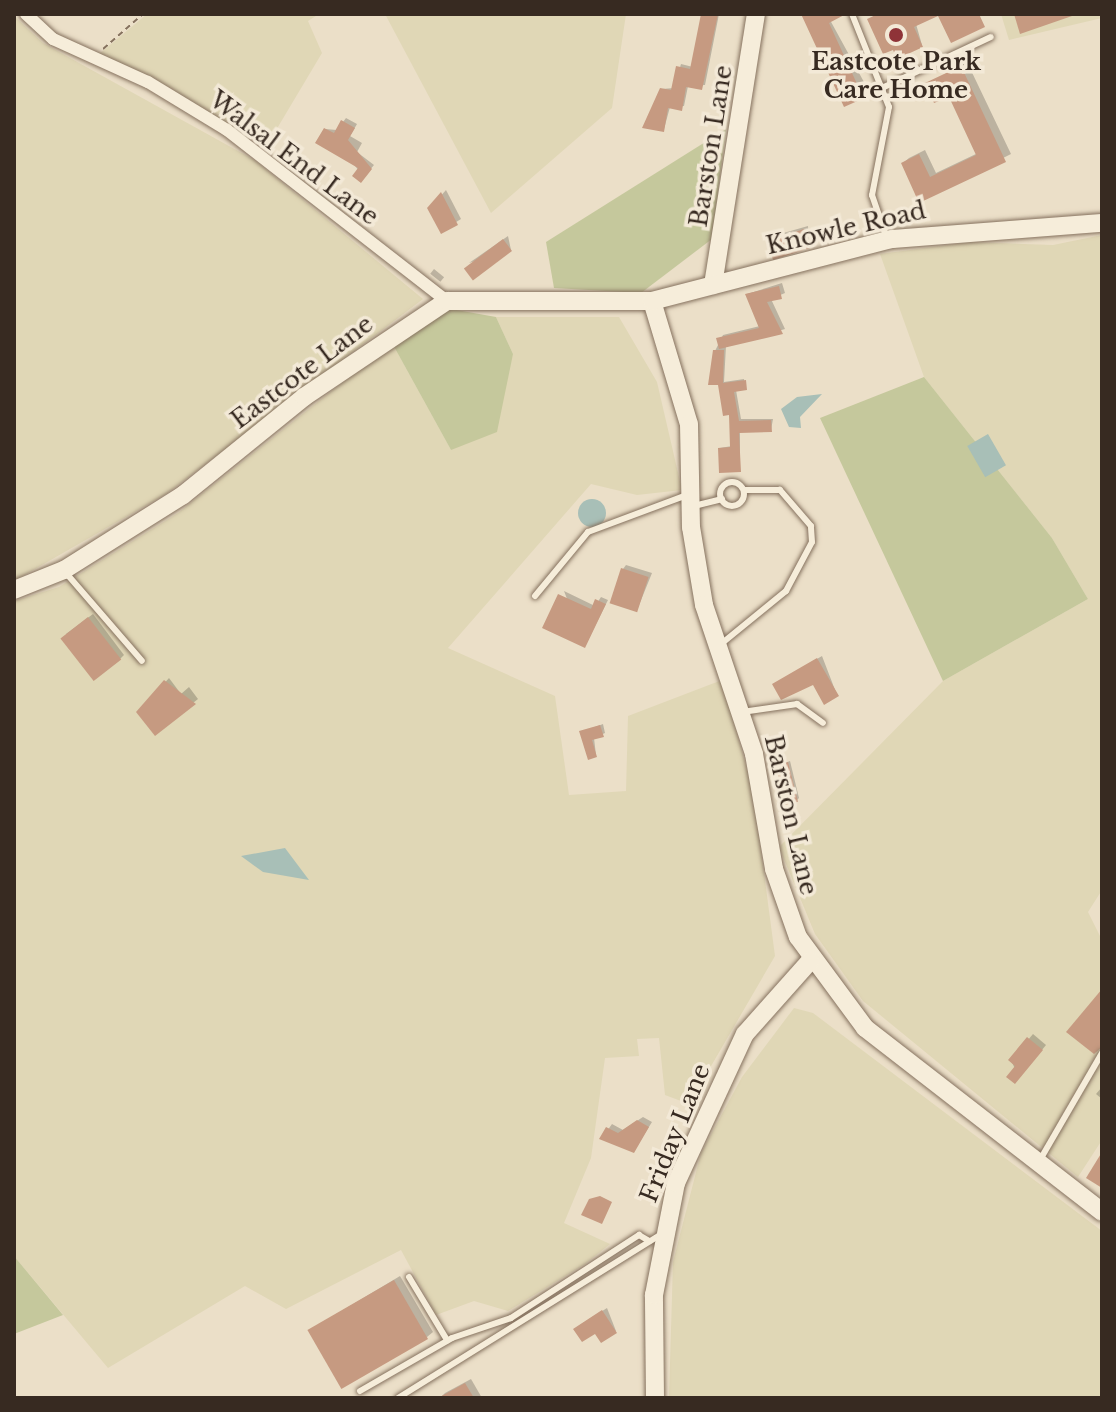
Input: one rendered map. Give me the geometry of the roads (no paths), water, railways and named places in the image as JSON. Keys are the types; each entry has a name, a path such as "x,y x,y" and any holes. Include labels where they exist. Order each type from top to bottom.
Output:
{"street":[{"name":"Barston Lane","path":"713,285 756,14"},
{"name":"Walsal End Lane","path":"29,15 90,60 148,82 227,130 447,301"},
{"name":"Knowle Road","path":"652,301 887,240 1102,223"},
{"path":"447,301 652,301"},
{"name":"Eastcote Lane","path":"14,590 64,570 183,495 304,397 447,301"},
{"name":"Barston Lane","path":"652,301 689,424 690,500 704,605 742,712 774,869 810,961 865,1028 1102,1212"},
{"name":"Friday Lane","path":"655,1398 655,1237 707,1103 745,1034 810,961"}],"lane":[{"path":"852,14 889,107 872,195 887,240"},
{"path":"882,88 991,37"},
{"path":"718,647 786,591 812,542 811,526 780,490 744,490 728,483 722,499"},
{"path":"535,596 588,532 690,500 722,499 739,504 744,490"},
{"path":"64,570 142,661"},
{"path":"742,712 797,704 823,723"},
{"path":"1039,1163 1102,1053"},
{"path":"360,1391 447,1340 511,1318 639,1235 655,1237"},
{"path":"398,1398 655,1237"},
{"path":"409,1277 447,1340"},
{"path":"415,1388 420,1398"}],"water":[{"path":"822,394 800,417 801,428 789,427 781,409 797,397"},
{"path":"988,434 1006,465 985,477 967,446"},
{"path":"592,499 602,503 606,513 602,523 592,527 582,523 578,513 582,503"},
{"path":"285,848 309,880 263,872 241,856"}],"place":[{"name":"Eastcote Park Care Home","path":"896,35"}]}
